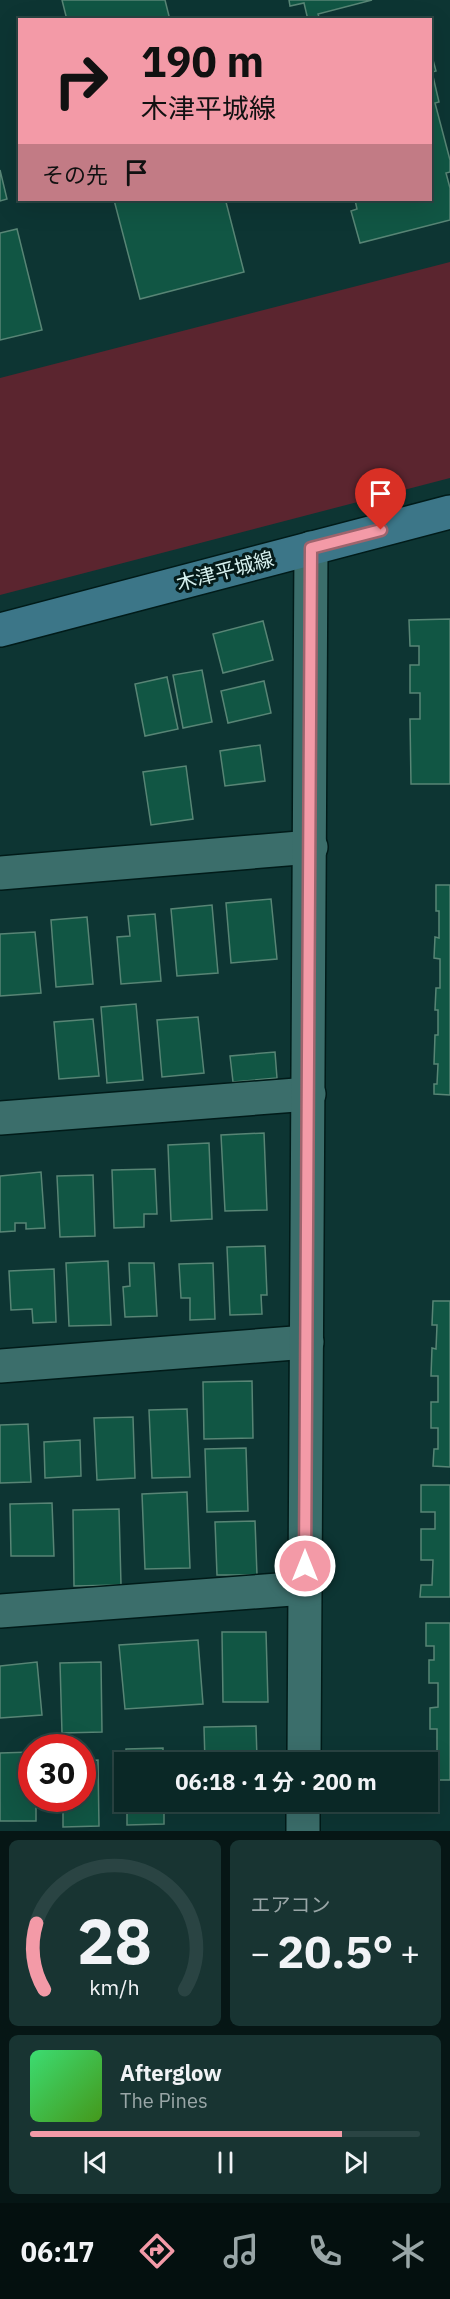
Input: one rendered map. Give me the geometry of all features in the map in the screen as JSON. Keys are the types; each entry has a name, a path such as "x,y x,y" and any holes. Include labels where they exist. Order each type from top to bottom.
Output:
{"main road":[{"name":"木津平城線","path":"0,630 450,512"}],"street":[{"path":"304,1752 311,548"},
{"path":"0,873 310,847"},
{"path":"0,1118 309,1094"},
{"path":"0,1366 307,1342"},
{"path":"0,1611 305,1588"},
{"path":"303,1812 303,1831"}],"shaded area":[{"path":"450,262 450,478 0,595 0,378"}],"building":[{"path":"62,0 165,0 170,18 66,18"},
{"path":"289,0 372,0 318,14 319,18 308,18 304,3 290,6"},
{"path":"432,56 436,71 432,72"},
{"path":"432,72 439,102 435,103 450,160 450,172 446,173 450,188 450,220 360,243 351,211 357,209 355,201 432,201"},
{"path":"0,170 7,199 0,201"},
{"path":"114,201 230,201 226,202 244,272 140,299"},
{"path":"17,229 42,330 0,340 0,233"},
{"path":"450,619 450,784 411,784 410,719 420,719 420,693 410,693 410,665 419,665 419,646 410,646 409,620"},
{"path":"263,621 273,660 223,673 213,634"},
{"path":"202,670 212,722 183,728 173,675"},
{"path":"167,677 178,729 145,736 135,684"},
{"path":"264,681 271,713 228,723 221,691"},
{"path":"260,745 265,781 225,786 220,751"},
{"path":"186,766 193,819 151,825 143,772"},
{"path":"436,885 450,885 450,1095 434,1094 438,1064 434,1064 435,1035 438,1035 438,1010 435,1010 436,988 440,988 440,959 434,958 435,937 439,938"},
{"path":"271,899 277,959 231,963 226,903"},
{"path":"212,905 218,973 177,976 171,909"},
{"path":"155,914 161,981 121,984 117,937 130,936 128,916"},
{"path":"87,917 93,984 56,987 51,920"},
{"path":"35,932 41,993 0,996 0,934"},
{"path":"136,1004 143,1080 107,1083 101,1007"},
{"path":"198,1017 204,1073 162,1077 157,1020"},
{"path":"93,1019 99,1076 59,1079 54,1022"},
{"path":"275,1052 277,1078 233,1082 230,1056"},
{"path":"264,1133 267,1210 225,1211 221,1135"},
{"path":"209,1143 212,1219 171,1221 168,1145"},
{"path":"155,1169 157,1214 144,1214 144,1227 114,1228 112,1170"},
{"path":"41,1172 45,1228 26,1229 26,1223 15,1223 15,1231 0,1232 0,1176"},
{"path":"93,1175 95,1236 60,1237 57,1176"},
{"path":"265,1246 267,1295 261,1295 262,1314 230,1315 227,1247"},
{"path":"108,1261 111,1325 69,1326 66,1263"},
{"path":"129,1263 154,1263 157,1316 125,1317 123,1287 130,1286"},
{"path":"213,1263 215,1319 190,1320 190,1298 181,1298 179,1264"},
{"path":"54,1269 56,1322 33,1323 32,1309 11,1310 9,1271"},
{"path":"433,1301 450,1301 450,1467 433,1466 434,1449 438,1449 438,1428 431,1428 431,1402 438,1402 438,1376 431,1376 432,1348 436,1349 437,1325 432,1325"},
{"path":"252,1381 253,1438 204,1439 203,1382"},
{"path":"187,1409 190,1477 152,1478 149,1410"},
{"path":"133,1417 135,1478 97,1480 94,1418"},
{"path":"28,1424 31,1482 0,1483 0,1425"},
{"path":"80,1440 81,1476 45,1478 44,1442"},
{"path":"246,1448 248,1511 207,1512 205,1449"},
{"path":"421,1485 450,1485 450,1597 420,1597 421,1585 432,1585 433,1560 421,1560 421,1529 435,1529 435,1512 421,1512"},
{"path":"187,1492 190,1568 145,1569 142,1494"},
{"path":"52,1503 54,1556 11,1556 10,1504"},
{"path":"119,1509 121,1585 74,1586 73,1510"},
{"path":"255,1521 257,1575 217,1575 215,1522"},
{"path":"426,1623 450,1623 450,1780 438,1780 437,1729 430,1729 430,1708 438,1707 438,1683 429,1683 429,1660 434,1660 434,1646 426,1646"},
{"path":"222,1632 266,1632 268,1702 223,1702"},
{"path":"198,1640 203,1704 125,1709 119,1645"},
{"path":"37,1662 42,1715 0,1718 0,1666"},
{"path":"101,1662 102,1732 62,1733 60,1663"},
{"path":"256,1726 257,1752 205,1752 204,1727"},
{"path":"163,1748 163,1752 126,1752 126,1749"},
{"path":"18,1752 18,1812 36,1812 36,1821 0,1821 0,1753"},
{"path":"96,1760 98,1760 99,1826 63,1827 63,1812 96,1812"},
{"path":"127,1812 164,1812 164,1824 127,1825"}],"route":[{"path":"305,1566 311,548 381,530"}]}
